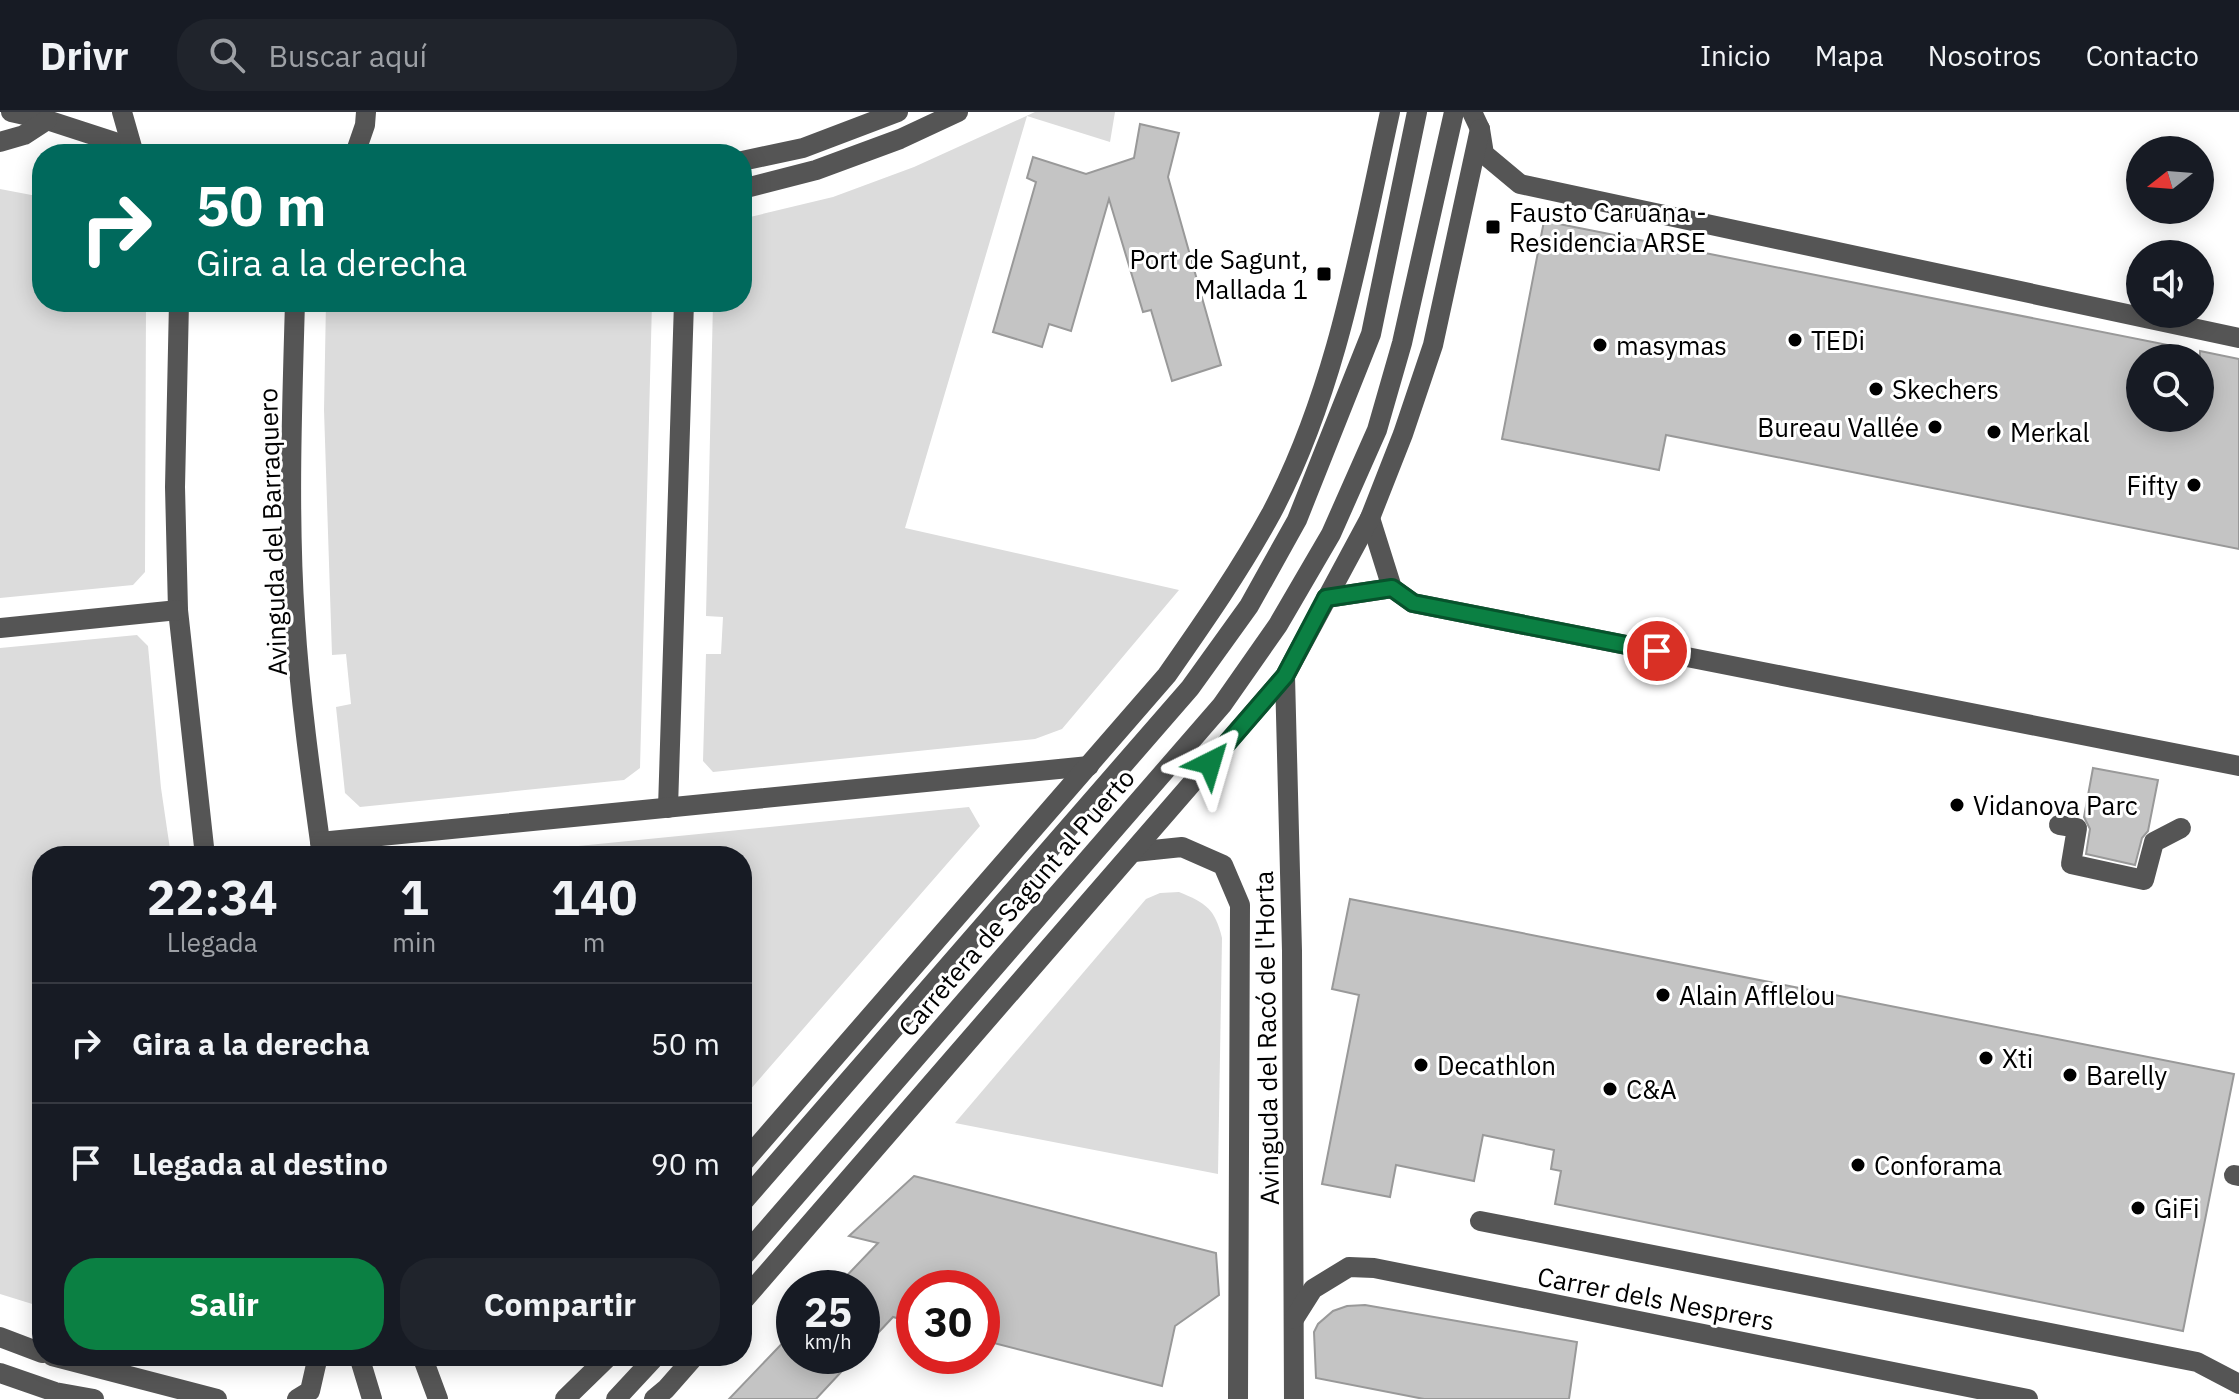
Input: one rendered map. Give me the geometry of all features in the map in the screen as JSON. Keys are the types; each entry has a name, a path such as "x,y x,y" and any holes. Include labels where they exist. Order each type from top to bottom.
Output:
{"street":[{"path":"11,112 47,120 113,144"},
{"path":"122,112 130,144"},
{"path":"358,144 366,112"},
{"path":"752,159 803,148 898,112"},
{"path":"752,186 816,170 900,139 958,112"},
{"path":"752,1153 1167,675 1226,591 1273,510 1316,409 1343,328 1390,112"},
{"name":"Carretera de Sagunt al Puerto","path":"752,1192 1190,688 1249,606 1297,520 1371,334 1417,112"},
{"name":"Carretera de Sagunt al Puerto","path":"752,1246 1222,705 1278,625 1331,534 1377,430 1402,343 1454,112"},
{"path":"0,142 24,135 47,120"},
{"path":"1476,120 1484,154 1520,184 2239,338"},
{"path":"752,1291 1285,676 1370,518 1433,345 1476,120"},
{"path":"179,312 175,487 178,610 204,846"},
{"name":"Avinguda del Barraquero","path":"295,312 291,474 295,619 321,846"},
{"path":"668,808 684,312"},
{"path":"1370,518 1392,588 1413,603 2239,766"},
{"path":"1326,598 1392,588"},
{"path":"0,628 178,610"},
{"name":"Avinguda del Racó de l'Horta","path":"1285,676 1292,951 1294,1399"},
{"path":"346,846 668,808 1089,766"},
{"path":"2059,825 2077,828 2071,864 2144,880 2154,842 2181,828"},
{"name":"Avinguda del Racó de l'Horta","path":"1134,852 1182,847 1223,865 1240,905 1238,1399"},
{"path":"1480,1221 2197,1362 2239,1384"},
{"name":"Carrer dels Nesprers","path":"1294,1319 1313,1289 1349,1267 1374,1268 2028,1399"},
{"path":"0,1337 32,1349"},
{"path":"90,1366 217,1399"},
{"path":"297,1399 310,1391 316,1366"},
{"path":"362,1366 372,1399"},
{"path":"426,1366 438,1399"},
{"path":"585,1380 591,1366"},
{"path":"565,1399 599,1366"},
{"path":"616,1399 647,1366"},
{"path":"662,1396 687,1366"},
{"path":"0,1373 55,1392 94,1399"},
{"path":"2234,1399 2239,1393"}],"shaded area":[{"path":"1035,112 1115,112 1110,142 1027,116 905,528 1179,590 1062,729 1035,739 713,772 703,761 706,654 721,654 723,617 706,616 713,312 752,312 752,217 833,197 914,167"},
{"path":"0,189 32,195 32,312 146,312 145,572 133,585 0,598"},
{"path":"326,312 652,312 640,768 624,780 360,807 345,793 336,707 351,704 346,654 332,655 324,410"},
{"path":"137,635 148,646 170,846 32,846 32,1304 0,1294 0,648"},
{"path":"969,807 980,826 752,1088 752,846 578,846"},
{"path":"1179,892 1208,908 1222,938 1218,1174 955,1123 1146,899 1160,893"}],"building":[{"path":"1140,124 1179,133 1168,177 1221,365 1172,381 1151,310 1143,312 1109,199 1071,331 1049,324 1042,347 993,332 1036,182 1027,178 1033,157 1086,174 1134,158"},
{"path":"1544,221 2163,344 2126,344 2126,432 2214,432 2214,354 2239,359 2239,549 1666,435 1659,470 1502,439"},
{"path":"2093,768 2158,780 2148,831 2142,838 2135,865 2086,854 2090,829 2084,817"},
{"path":"1350,899 2234,1074 2183,1331 1555,1204 1561,1171 1551,1169 1554,1150 1483,1135 1474,1181 1396,1165 1390,1197 1322,1184 1359,995 1332,989"},
{"path":"914,1176 1216,1253 1219,1295 1175,1326 1162,1386 1000,1345 1000,1270 896,1270 896,1318 893,1317 880,1331 880,1270 852,1270 878,1243 849,1236"},
{"path":"1365,1305 1577,1342 1569,1399 1424,1399 1316,1378 1314,1332 1318,1324 1333,1311"},
{"path":"776,1350 776,1374 839,1374 816,1399 729,1399"}],"place":[{"name":"Fausto Caruana - Residencia ARSE","path":"1493,227"},
{"name":"Port de Sagunt, Mallada 1","path":"1324,274"},
{"name":"TEDi","path":"1795,340"},
{"name":"masymas","path":"1600,345"},
{"name":"Skechers","path":"1876,389"},
{"name":"Bureau Vallée","path":"1935,427"},
{"name":"Merkal","path":"1994,432"},
{"name":"Fifty","path":"2194,485"},
{"name":"Vidanova Parc","path":"1957,805"},
{"name":"Alain Afflelou","path":"1663,995"},
{"name":"Xti","path":"1986,1058"},
{"name":"Decathlon","path":"1421,1065"},
{"name":"Barelly","path":"2070,1075"},
{"name":"C&A","path":"1610,1089"},
{"name":"Conforama","path":"1858,1165"},
{"name":"GiFi","path":"2138,1208"}],"route":[{"path":"1210,763 1285,676 1326,598 1392,588 1413,603 1657,651"}]}
